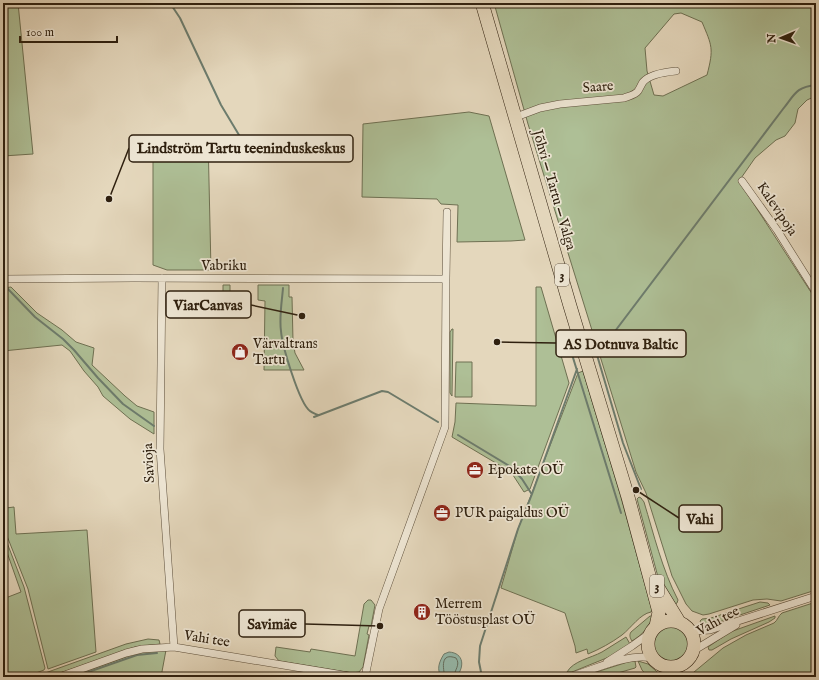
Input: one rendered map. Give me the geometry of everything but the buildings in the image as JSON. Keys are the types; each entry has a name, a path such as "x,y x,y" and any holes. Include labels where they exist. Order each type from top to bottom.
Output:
{"highway":[{"name":"Jõhvi — Tartu — Valga","path":"482,3 642,547 658,612 647,646 669,677"},
{"name":"Jõhvi — Tartu — Valga","path":"642,547 654,581 692,636 694,643 693,651"},
{"path":"653,630 667,621 684,626"},
{"path":"657,662 674,667 685,662 693,651"},
{"path":"682,677 682,669 685,662"}],"street":[{"name":"Saare","path":"516,117 540,108 560,104 624,98 633,95 638,91 643,82 649,77 664,72 676,71"},
{"name":"Kalevipoja","path":"742,181 777,230 816,292"},
{"path":"365,677 379,609 445,427 447,212"},
{"name":"Savioja","path":"162,278 160,449 174,647"},
{"name":"Vabriku","path":"3,279 446,279"},
{"name":"Vahi tee","path":"684,626 695,631 710,630 816,596"},
{"name":"Vahi tee","path":"693,651 731,627 757,615"},
{"path":"596,668 619,655 653,630"},
{"name":"Vahi tee","path":"59,677 126,653 142,649 174,647 355,677"},
{"path":"574,676 634,657 645,657 657,662"}],"shaded area":[{"path":"3,3 18,3 33,154 3,156"},
{"path":"494,3 816,3 816,96 807,100 798,109 795,123 785,136 776,140 755,158 739,181 816,300 816,590 781,601 767,599 753,600 703,615 692,611 686,604 672,576 646,493 636,472 528,124","holes":["681,13 702,22 711,47 711,59 707,75 663,96 654,95 647,71 645,48 674,14"]},
{"path":"469,112 489,116 525,240 457,242 458,205 441,204 437,199 362,197 363,124"},
{"path":"208,137 211,270 167,270 153,265 153,141"},
{"path":"223,285 230,285 230,312 223,312"},
{"path":"258,285 289,285 289,297 292,297 293,341 295,353 304,370 264,370 265,301 258,300"},
{"path":"11,287 37,313 62,330 76,342 94,348 92,365 137,406 154,412 154,434 130,419 103,396 98,387 84,371 70,351 62,345 3,351 3,288"},
{"path":"536,287 541,287 569,383 530,489 524,492 511,472 452,437 455,422 456,403 536,406"},
{"path":"452,329 452,396 450,393 450,332"},
{"path":"456,362 472,362 472,397 455,397"},
{"path":"583,371 620,494 652,610 639,618 618,638 588,654 587,649 576,653 565,613 501,588 518,529 578,373"},
{"path":"3,469 6,508 14,507 16,534 87,530 96,652 48,669 28,589 7,536 3,495"},
{"path":"639,497 644,502 663,564 678,600 674,605 658,577 637,499"},
{"path":"4,539 6,540 24,587 45,668 44,670 25,677 3,677 3,599 21,592 3,541"},
{"path":"368,600 371,600 375,605 371,626 369,626 367,634 369,635 363,667 359,672 352,673 279,661 275,656 276,647 310,652 311,649 355,656 364,604"},
{"path":"760,602 768,603 770,605 703,627 700,621 702,619 711,618"},
{"path":"816,602 816,677 688,677 723,648 746,635 774,623 782,613"},
{"path":"650,616 653,616 648,627 632,641 630,636 631,632"},
{"path":"775,616 775,618 769,622 731,639 712,650 709,650 708,647 730,632"},
{"path":"670,626 683,631 688,644 683,657 670,662 657,657 652,644 657,631"},
{"path":"626,637 630,644 614,655 572,672 567,672 578,662 602,652"},
{"path":"148,639 159,640 160,644 135,647 49,677 34,677 126,644"},
{"path":"166,650 161,677 70,677 137,653"},
{"path":"635,661 635,668 604,677 584,677 590,674"},
{"path":"638,661 648,664 663,677 648,677 642,670"}],"water":[{"path":"449,652 458,655 462,661 461,669 456,677 442,677 439,672 440,663 444,654"}],"waterway":[{"path":"170,3 180,18 221,105 242,140"},
{"path":"641,489 623,443 597,355 793,95 804,87 816,85"},
{"path":"7,288 35,317 63,339 123,404 154,426"},
{"path":"283,288 280,326 288,360 301,397 311,412 318,415"},
{"path":"566,335 621,513"},
{"path":"482,677 479,662 480,646 518,529 577,369"},
{"path":"314,417 382,391 388,392 438,422"},
{"path":"458,435 511,467 522,479 531,493"},
{"path":"74,677 137,655 157,653"}],"place":[{"name":"Lindström Tartu teeninduskeskus","path":"109,199"},
{"name":"ViarCanvas","path":"302,316"},
{"name":"AS Dotnuva Baltic","path":"497,342"},
{"name":"Värvaltrans Tartu","path":"240,352"},
{"name":"Epokate OÜ","path":"475,470"},
{"name":"Vahi","path":"636,490"},
{"name":"PUR paigaldus OÜ","path":"442,513"},
{"name":"Merrem Tööstusplast OÜ","path":"422,612"},
{"name":"Savimäe","path":"380,626"}]}
